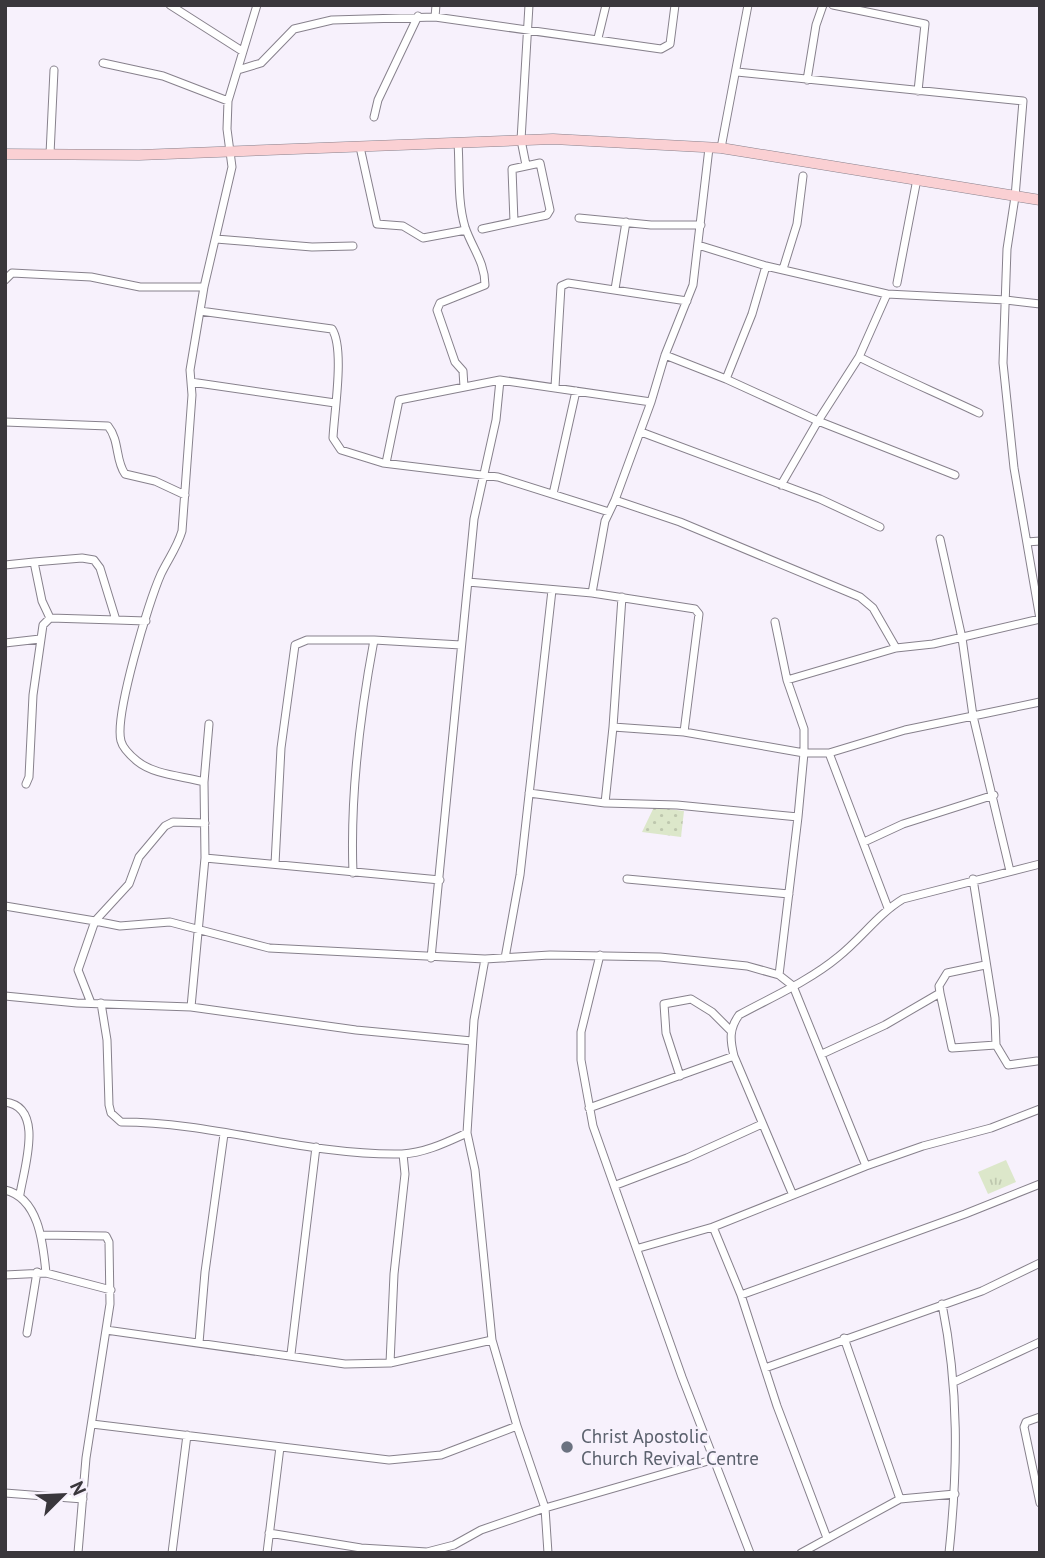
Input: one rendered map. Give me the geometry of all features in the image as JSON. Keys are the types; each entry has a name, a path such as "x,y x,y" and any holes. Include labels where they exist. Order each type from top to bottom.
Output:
{"main road":[{"path":"5,154 229,151 521,140 721,148 1040,200"}],"street":[{"path":"170,5 242,51"},
{"path":"204,782 149,769 124,748 120,722 133,659 161,574 177,551 185,495 190,370 204,287 232,167 228,101 257,5"},
{"path":"435,16 436,5"},
{"path":"526,165 521,140 529,5"},
{"path":"598,38 606,5"},
{"path":"238,70 261,63 294,29 332,19 435,16 661,49 670,44 675,5"},
{"path":"721,148 748,5"},
{"path":"807,80 818,18 823,5"},
{"path":"833,5 925,24 918,91"},
{"path":"374,117 378,100 418,16"},
{"path":"103,63 163,76 228,101"},
{"path":"50,154 54,70"},
{"path":"737,72 1023,101 1015,197 1008,240 1003,363 1014,468 1040,619 962,638 896,648 787,680"},
{"path":"458,143 461,210 466,230 480,255 485,285 440,303 437,310 455,362 463,371 464,387"},
{"path":"360,147 377,225 402,226 422,238 466,230"},
{"path":"592,593 609,512 641,432 664,355 693,285 709,148"},
{"path":"482,229 514,222 549,213 543,166 538,163 513,167 514,222"},
{"path":"783,269 797,223 803,176"},
{"path":"897,284 917,179"},
{"path":"579,218 701,225"},
{"path":"615,289 626,222"},
{"path":"216,239 312,247 353,246"},
{"path":"698,245 766,266 887,294 1040,304"},
{"path":"726,379 752,314 766,266"},
{"path":"5,280 12,272 91,277 140,287 204,287"},
{"path":"555,387 561,286 569,283 687,302"},
{"path":"781,485 859,357 887,294"},
{"path":"200,311 332,330 336,335 338,354 336,447 386,463 498,477 609,512"},
{"path":"664,355 726,379 818,421 956,475"},
{"path":"859,357 885,372 925,387 979,413"},
{"path":"431,957 474,519 496,420 499,380"},
{"path":"386,463 399,400 499,380 651,402"},
{"path":"191,382 335,403"},
{"path":"553,495 576,391"},
{"path":"5,422 108,426 118,444 125,474 155,481 185,495"},
{"path":"641,432 691,448 845,509 880,527"},
{"path":"615,500 680,522 860,597 873,608 896,648"},
{"path":"940,538 962,638 973,716 994,794 1010,871"},
{"path":"1027,542 1040,541"},
{"path":"5,565 82,558 94,560 100,568 116,620"},
{"path":"34,562 42,601 50,618"},
{"path":"468,582 592,593 691,608 699,614 684,732"},
{"path":"505,958 520,875 552,590"},
{"path":"605,803 622,597"},
{"path":"26,784 43,625 50,618 146,621"},
{"path":"775,622 787,680 804,729 798,817 779,975"},
{"path":"5,643 40,639"},
{"path":"275,864 281,748 295,645 307,640 374,640 461,645"},
{"path":"354,873 354,803 365,689 374,640"},
{"path":"613,727 684,732 804,752 829,753 905,730 1040,702"},
{"path":"191,1007 205,858 204,782 209,724"},
{"path":"829,753 888,908"},
{"path":"529,793 605,803 677,805 798,817"},
{"path":"863,842 903,824 994,794"},
{"path":"91,1003 78,970 95,921 129,884 139,857 165,826 173,822 205,823"},
{"path":"205,858 440,880"},
{"path":"792,1193 734,1056 731,1031 739,1015 839,957 888,908 903,899 972,879 1040,864"},
{"path":"627,879 789,894"},
{"path":"972,879 995,1018 996,1045 1002,1060 1008,1065 1038,1061"},
{"path":"5,906 120,926 170,922 269,948 485,959 600,955 660,957 747,966 779,975 793,986 866,1166"},
{"path":"600,955 581,1032 581,1060 589,1108 682,1377 750,1553"},
{"path":"485,959 472,1041 467,1133 475,1170 492,1340 545,1508 548,1553"},
{"path":"985,965 947,973 939,986 952,1048 996,1045"},
{"path":"822,1054 885,1025 940,993"},
{"path":"5,996 191,1007 356,1030 472,1041"},
{"path":"680,1076 666,1033 664,1004 691,999 712,1012 731,1031"},
{"path":"101,1003 107,1040 108,1096 114,1118 121,1122 316,1147 403,1154 443,1145 467,1133"},
{"path":"589,1108 734,1056"},
{"path":"5,1102 19,1107 28,1119 30,1132 20,1194"},
{"path":"639,1248 713,1227 792,1193 866,1166 923,1146 992,1128 1040,1109"},
{"path":"616,1185 687,1158 762,1124"},
{"path":"199,1343 205,1272 224,1134"},
{"path":"291,1354 316,1147"},
{"path":"390,1363 394,1274 405,1174 403,1154"},
{"path":"741,1295 1040,1184"},
{"path":"5,1190 20,1194 27,1201 41,1235 41,1273 27,1333"},
{"path":"713,1227 741,1295 827,1538"},
{"path":"41,1235 106,1236 109,1242 111,1290 92,1424 78,1553"},
{"path":"765,1368 982,1291 1040,1263"},
{"path":"5,1275 41,1273 111,1290"},
{"path":"942,1304 954,1382 958,1435 949,1553"},
{"path":"106,1330 291,1354 345,1364 390,1363 492,1340"},
{"path":"844,1338 900,1499"},
{"path":"954,1382 1040,1342"},
{"path":"1040,1418 1026,1422 1024,1427 1040,1503"},
{"path":"92,1424 389,1460 441,1455 517,1426"},
{"path":"172,1553 187,1434"},
{"path":"267,1553 280,1447"},
{"path":"269,1533 361,1550 427,1552 453,1549 481,1530 545,1508 715,1459"},
{"path":"5,1493 83,1499"},
{"path":"801,1553 900,1499 955,1494"}],"green space":[{"path":"654,807 684,811 681,837 642,832"},
{"path":"1006,1160 1016,1182 988,1194 978,1172"}],"place":[{"name":"Christ Apostolic Church Revival Centre","path":"567,1447"}]}
